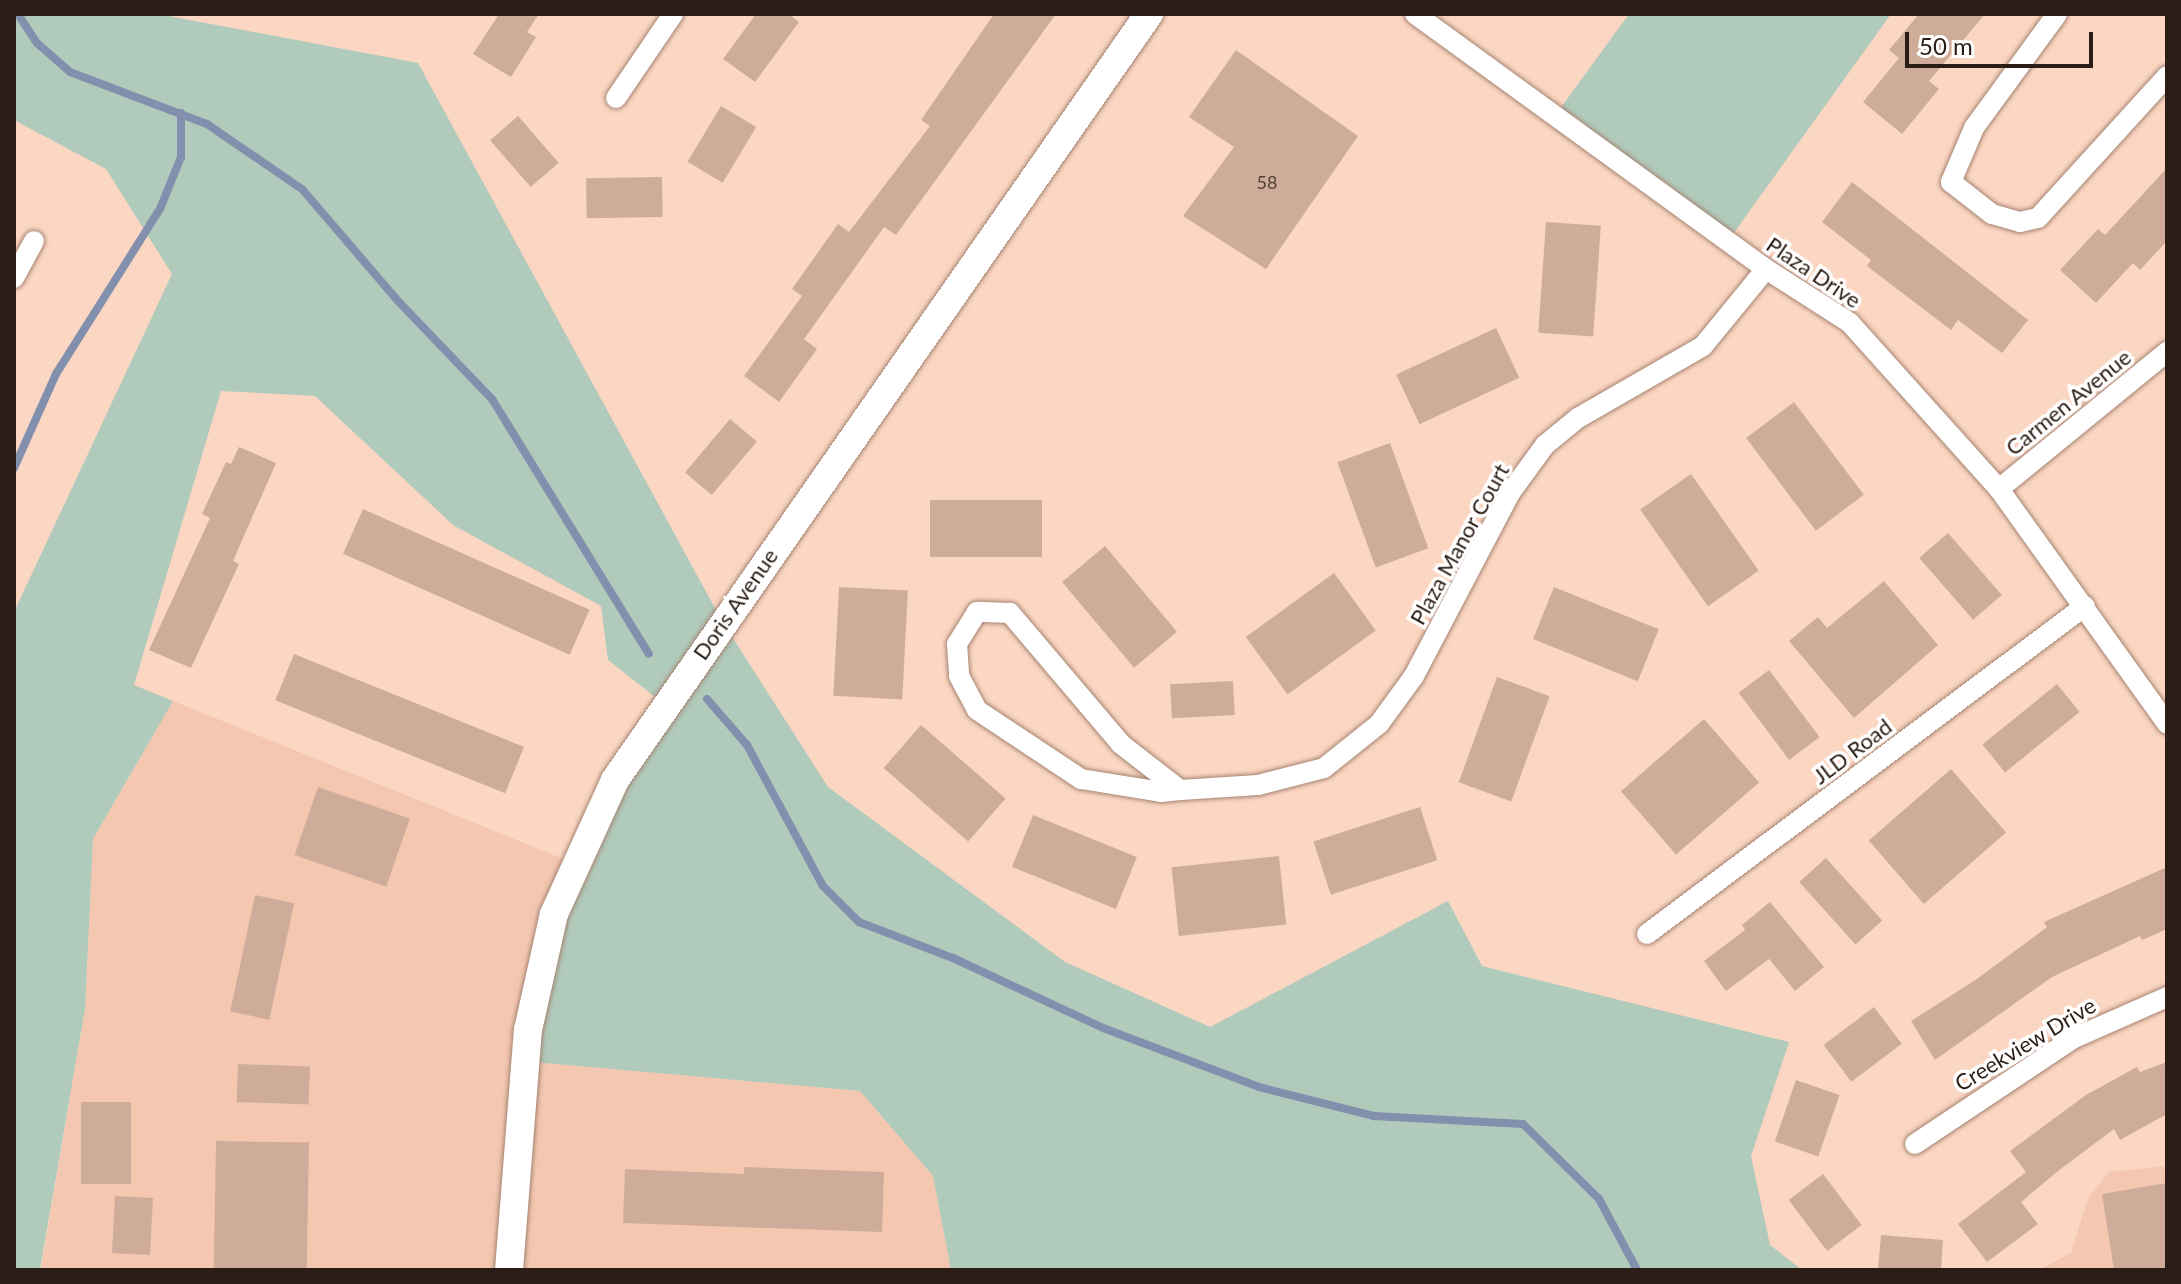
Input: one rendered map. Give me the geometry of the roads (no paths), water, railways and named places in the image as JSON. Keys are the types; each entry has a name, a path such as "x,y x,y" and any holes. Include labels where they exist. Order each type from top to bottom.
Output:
{"street":[{"path":"616,98 673,14"},
{"name":"Doris Avenue","path":"509,1270 528,1030 554,914 615,780 1149,14"},
{"name":"Plaza Drive","path":"1415,14 1766,269 1850,323 1999,489 2167,724"},
{"path":"2057,14 1974,128 1951,182 1992,214 2020,222 2038,218 2167,76"},
{"path":"14,278 34,241"},
{"name":"Plaza Manor Court","path":"1180,790 1121,744 1010,613 977,612 957,644 959,676 977,710 1081,779 1180,790 1258,785 1324,768 1379,724 1414,676 1510,493 1545,445 1578,418 1703,346 1766,269"},
{"name":"Carmen Avenue","path":"1999,489 2167,352"},
{"name":"JLD Road","path":"1647,934 2085,606"},
{"name":"Creekview Drive","path":"1915,1144 2074,1038 2167,997"}],"waterway":[{"path":"18,14 37,43 70,72 207,124 302,189 398,301 492,399 649,654"},
{"path":"14,468 56,374 160,209 181,157 181,113"},
{"path":"707,699 747,745 823,886 859,922 953,958 1103,1028 1259,1087 1374,1116 1523,1124 1599,1199 1637,1270"}]}
